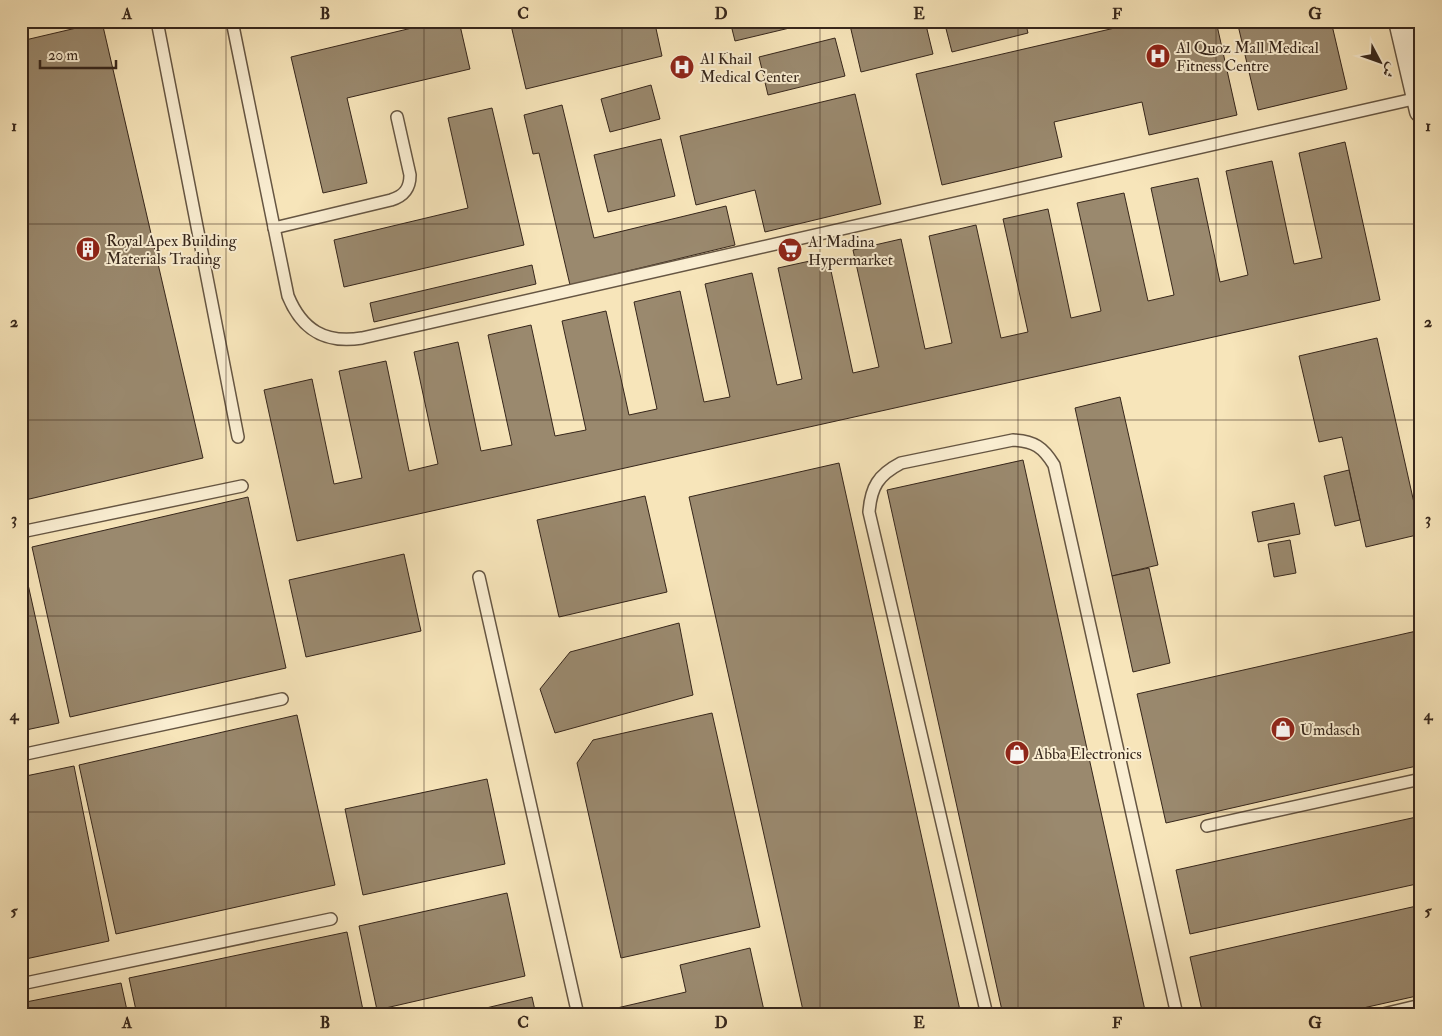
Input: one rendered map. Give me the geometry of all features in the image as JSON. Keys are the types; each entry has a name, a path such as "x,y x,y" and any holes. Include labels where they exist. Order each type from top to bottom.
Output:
{"street":[{"path":"1400,21 1419,104"}],"lane":[{"path":"157,21 238,437"},
{"path":"232,21 288,296 300,320 310,329 335,340 348,340 1419,104"},
{"path":"274,228 391,200 404,194 410,182 410,175 396,117"},
{"path":"987,1015 869,512 870,499 880,477 901,463 1013,440 1025,441 1038,446 1047,454 1054,465 1177,1015"},
{"path":"21,532 242,486"},
{"path":"479,577 578,1015"},
{"path":"21,755 282,699"},
{"path":"1207,826 1421,779"},
{"path":"21,984 331,919"},
{"path":"1378,1015 1421,1005"}],"building":[{"path":"441,21 459,21 470,69 347,98 367,183 323,193 291,57"},
{"path":"510,21 666,21 655,24 662,56 526,89"},
{"path":"730,21 819,21 735,41"},
{"path":"849,21 925,21 933,54 861,72"},
{"path":"944,21 1025,21 1028,33 952,52"},
{"path":"1145,21 1216,21 1237,115 1149,135 1142,102 1054,122 1062,157 942,185 916,74"},
{"path":"1237,21 1331,21 1347,89 1258,110"},
{"name":"Royal Apex Building Materials Trading","path":"102,22 203,458 21,501 21,41"},
{"path":"835,38 845,76 768,95 759,57"},
{"path":"651,85 660,119 610,132 601,99"},
{"path":"855,94 881,204 765,232 755,190 696,205 680,136"},
{"path":"562,105 594,238 726,206 735,245 570,285 539,153 533,154 524,115"},
{"path":"492,108 524,245 344,287 334,240 468,208 448,118"},
{"path":"661,139 675,196 608,212 594,155"},
{"path":"1345,142 1380,300 297,541 264,390 312,379 334,484 362,478 339,371 386,361 409,471 438,464 414,352 458,342 481,451 512,445 488,335 531,325 555,436 586,430 562,321 606,311 629,415 657,409 634,302 680,291 704,402 730,397 705,284 752,273 777,385 802,379 778,268 828,257 853,373 879,367 853,250 901,239 925,349 952,343 929,236 976,225 1001,338 1028,332 1003,219 1048,209 1071,318 1101,311 1077,203 1124,193 1148,301 1174,295 1151,188 1198,178 1220,282 1248,275 1226,171 1272,161 1294,264 1322,258 1299,153"},
{"path":"532,265 536,284 374,322 370,303"},
{"path":"1377,338 1421,534 1366,547 1342,437 1319,442 1299,356"},
{"path":"1120,397 1158,565 1112,576 1075,408"},
{"name":"Abba Electronics","path":"1023,460 1146,1015 1003,1015 887,490"},
{"path":"839,463 961,1015 804,1015 689,497"},
{"path":"1349,470 1360,520 1335,526 1324,476"},
{"path":"645,496 667,592 559,617 537,520"},
{"path":"248,497 286,668 70,717 32,547"},
{"path":"1294,503 1300,534 1258,542 1252,512"},
{"path":"1290,540 1296,573 1274,577 1268,544"},
{"path":"21,553 59,723 21,731"},
{"path":"404,554 421,631 306,657 289,580"},
{"path":"1149,568 1170,663 1133,672 1112,576"},
{"path":"679,623 693,695 555,733 540,689 570,652"},
{"name":"Umdasch","path":"1421,630 1421,765 1166,823 1137,694"},
{"path":"712,713 760,927 621,958 577,763 593,740"},
{"path":"297,715 335,885 116,934 79,765"},
{"path":"74,766 109,941 21,960 21,777"},
{"path":"487,779 505,864 363,895 345,809"},
{"path":"1421,816 1421,883 1190,934 1176,870"},
{"path":"507,893 525,976 377,1010 359,926"},
{"path":"1421,905 1421,995 1332,1015 1203,1015 1190,957"},
{"path":"347,932 364,1015 137,1015 129,978"},
{"path":"750,948 765,1015 619,1015 617,1008 686,992 680,965"},
{"path":"121,983 128,1015 21,1015 21,1003"},
{"path":"532,997 536,1015 457,1015"}],"place":[{"name":"Al Quoz Mall Medical Fitness Centre","path":"1158,56"},
{"name":"Al Khail Medical Center","path":"682,67"},
{"name":"Royal Apex Building Materials Trading","path":"88,249"},
{"name":"Al Madina Hypermarket","path":"790,250"},
{"name":"Umdasch","path":"1283,729"},
{"name":"Abba Electronics","path":"1017,753"}]}
